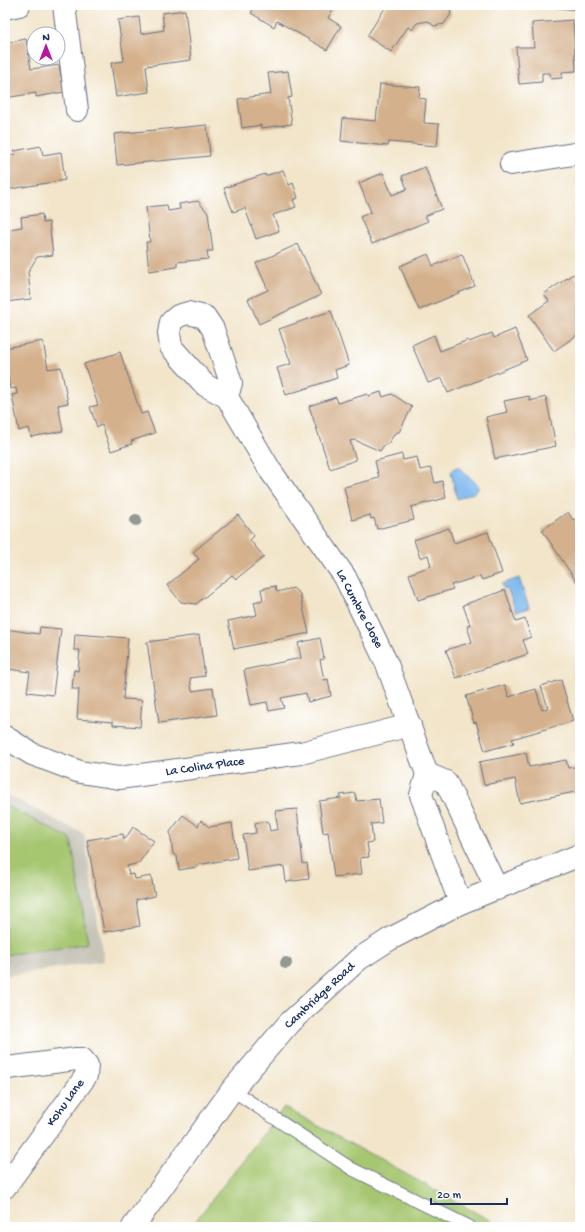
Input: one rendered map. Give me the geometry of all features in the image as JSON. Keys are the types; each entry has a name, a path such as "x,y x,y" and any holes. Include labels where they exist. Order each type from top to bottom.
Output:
{"street":[{"path":"5,8 19,5"},
{"path":"64,5 77,110"},
{"path":"511,164 580,153"},
{"name":"La Cumbre Close","path":"227,397 270,470 345,577 387,664 427,774"},
{"name":"La Colina Place","path":"5,738 32,754 80,772 119,778 301,753 410,725"},
{"path":"460,903 421,795 427,774 446,782 497,889"},
{"name":"Cambridge Road","path":"133,1227 232,1090 289,1023 359,959 390,939 460,903 580,855"},
{"name":"Kohu Lane","path":"5,1187 86,1076 87,1065 82,1059 76,1059 8,1068"}],"lane":[{"path":"232,1090 352,1169 470,1227"}],"shaded area":[{"path":"5,794 84,834 104,961 5,976"}],"green space":[{"path":"5,805 71,839 88,943 5,955"},
{"path":"284,1107 502,1227 191,1227"}],"water":[{"path":"457,466 478,485 479,488 473,493 457,499 451,472"},
{"path":"519,578 529,608 516,612 507,588 504,589 502,584"}],"building":[{"path":"256,5 327,5 333,9 328,18 341,26 327,50 277,21 274,27 251,13"},
{"path":"387,5 449,5 451,14 444,24 434,26 428,21 417,23 412,30 408,27 391,52 367,36"},
{"path":"548,5 580,5 580,10 548,7"},
{"path":"185,10 191,60 146,66 149,92 116,97 111,63 124,61 118,20 139,17 141,34 164,30 162,13"},
{"path":"573,20 576,71 562,72 562,78 551,79 550,73 542,73 542,82 519,84 516,47 534,47 532,23"},
{"path":"26,39 26,66 30,66 31,69 59,66 64,92 36,97 36,93 5,98 5,43"},
{"path":"288,71 292,97 288,98 292,124 261,128 261,125 242,128 238,99 271,94 268,73"},
{"path":"380,84 420,87 419,98 426,99 424,123 439,124 437,146 389,142 388,146 341,141 343,118 376,121"},
{"path":"207,125 210,156 117,165 114,134"},
{"path":"41,146 43,155 61,152 65,180 5,190 5,156 15,154 14,151"},
{"path":"425,167 442,209 425,216 428,221 372,244 360,217 371,212 359,183 383,173 392,195 407,189 402,176"},
{"path":"283,170 289,185 293,183 298,198 293,200 296,207 273,215 279,231 256,239 245,208 233,212 224,188 265,174 265,176"},
{"path":"198,201 208,213 213,251 207,251 208,259 177,262 177,267 149,271 146,242 150,242 146,207 167,205 168,211 180,209 179,204"},
{"path":"42,214 43,223 49,222 53,255 37,257 28,272 31,299 5,302 5,235 9,234 9,229 22,227 21,217"},
{"path":"298,244 321,295 259,324 248,299 268,290 256,263"},
{"path":"428,254 433,266 462,254 475,286 419,310 400,266"},
{"path":"573,274 580,283 580,333 554,351 529,315 549,301 544,294"},
{"path":"331,311 349,365 335,370 337,378 286,395 277,368 291,364 279,329"},
{"path":"515,329 527,360 448,393 442,378 428,383 412,345 434,335 440,351 468,340 469,342 492,333 494,338"},
{"path":"43,341 48,369 61,367 68,403 58,405 63,431 31,437 29,428 19,431 12,395 17,394 16,388 10,389 5,362 5,348"},
{"path":"120,352 141,414 147,412 155,433 131,441 132,444 111,451 102,425 97,427 90,407 98,405 84,364"},
{"path":"580,363 580,388 579,388 577,366"},
{"path":"381,392 383,397 392,394 412,407 399,432 395,433 388,444 385,444 380,451 355,440 350,441 356,460 330,469 309,406 336,397 338,403 367,394 368,396"},
{"path":"529,396 530,401 546,397 556,446 495,459 486,417 507,412 504,401"},
{"path":"402,454 403,460 417,457 420,470 431,468 435,483 442,481 446,498 411,507 414,520 377,529 374,518 371,519 370,515 352,520 344,487 379,478 375,461"},
{"path":"568,512 573,520 579,517 580,518 580,587 542,530"},
{"path":"238,515 254,536 250,540 264,557 236,579 232,575 196,604 181,602 167,585 199,559 193,552"},
{"path":"449,528 454,543 488,532 502,573 482,580 480,576 451,585 453,589 418,600 409,574 431,566 428,555 420,558 414,540"},
{"path":"275,586 277,592 293,588 300,594 309,633 234,649 228,621 257,615 254,602 263,600 261,589"},
{"path":"505,590 516,622 525,619 531,637 523,640 528,654 456,678 446,650 472,642 467,626 470,625 463,605"},
{"path":"40,627 61,629 53,695 27,692 30,672 7,669 5,675 5,629 39,634"},
{"path":"75,634 128,638 123,699 142,700 140,727 113,725 113,722 77,719 79,689 72,689 74,670 78,671 80,650 74,650"},
{"path":"199,635 205,676 190,678 192,691 213,688 217,715 159,723 147,642"},
{"path":"320,638 324,659 320,660 324,680 328,679 331,696 308,702 306,693 281,698 284,708 269,711 267,702 251,705 244,670 301,658 298,643"},
{"path":"561,680 573,721 512,739 514,743 485,751 476,722 474,723 466,696 505,685 509,697 536,689 542,710 548,708 541,686"},
{"path":"526,753 529,767 566,760 568,768 580,766 580,791 520,803 515,779 484,785 479,762"},
{"path":"355,793 357,801 379,799 382,823 371,824 373,842 367,843 369,857 360,858 362,874 334,877 328,832 323,833 319,801 341,798 340,795"},
{"path":"297,809 303,864 307,863 309,879 286,882 284,866 248,871 243,835 256,833 255,823 268,821 270,831 278,829 275,811"},
{"path":"183,815 198,826 201,820 209,827 232,823 237,858 197,865 197,867 179,870 177,856 173,854 170,832"},
{"path":"133,827 154,841 139,863 127,866 129,875 134,874 135,879 151,876 155,896 136,900 140,926 104,932 87,840 123,834 124,839"}]}
